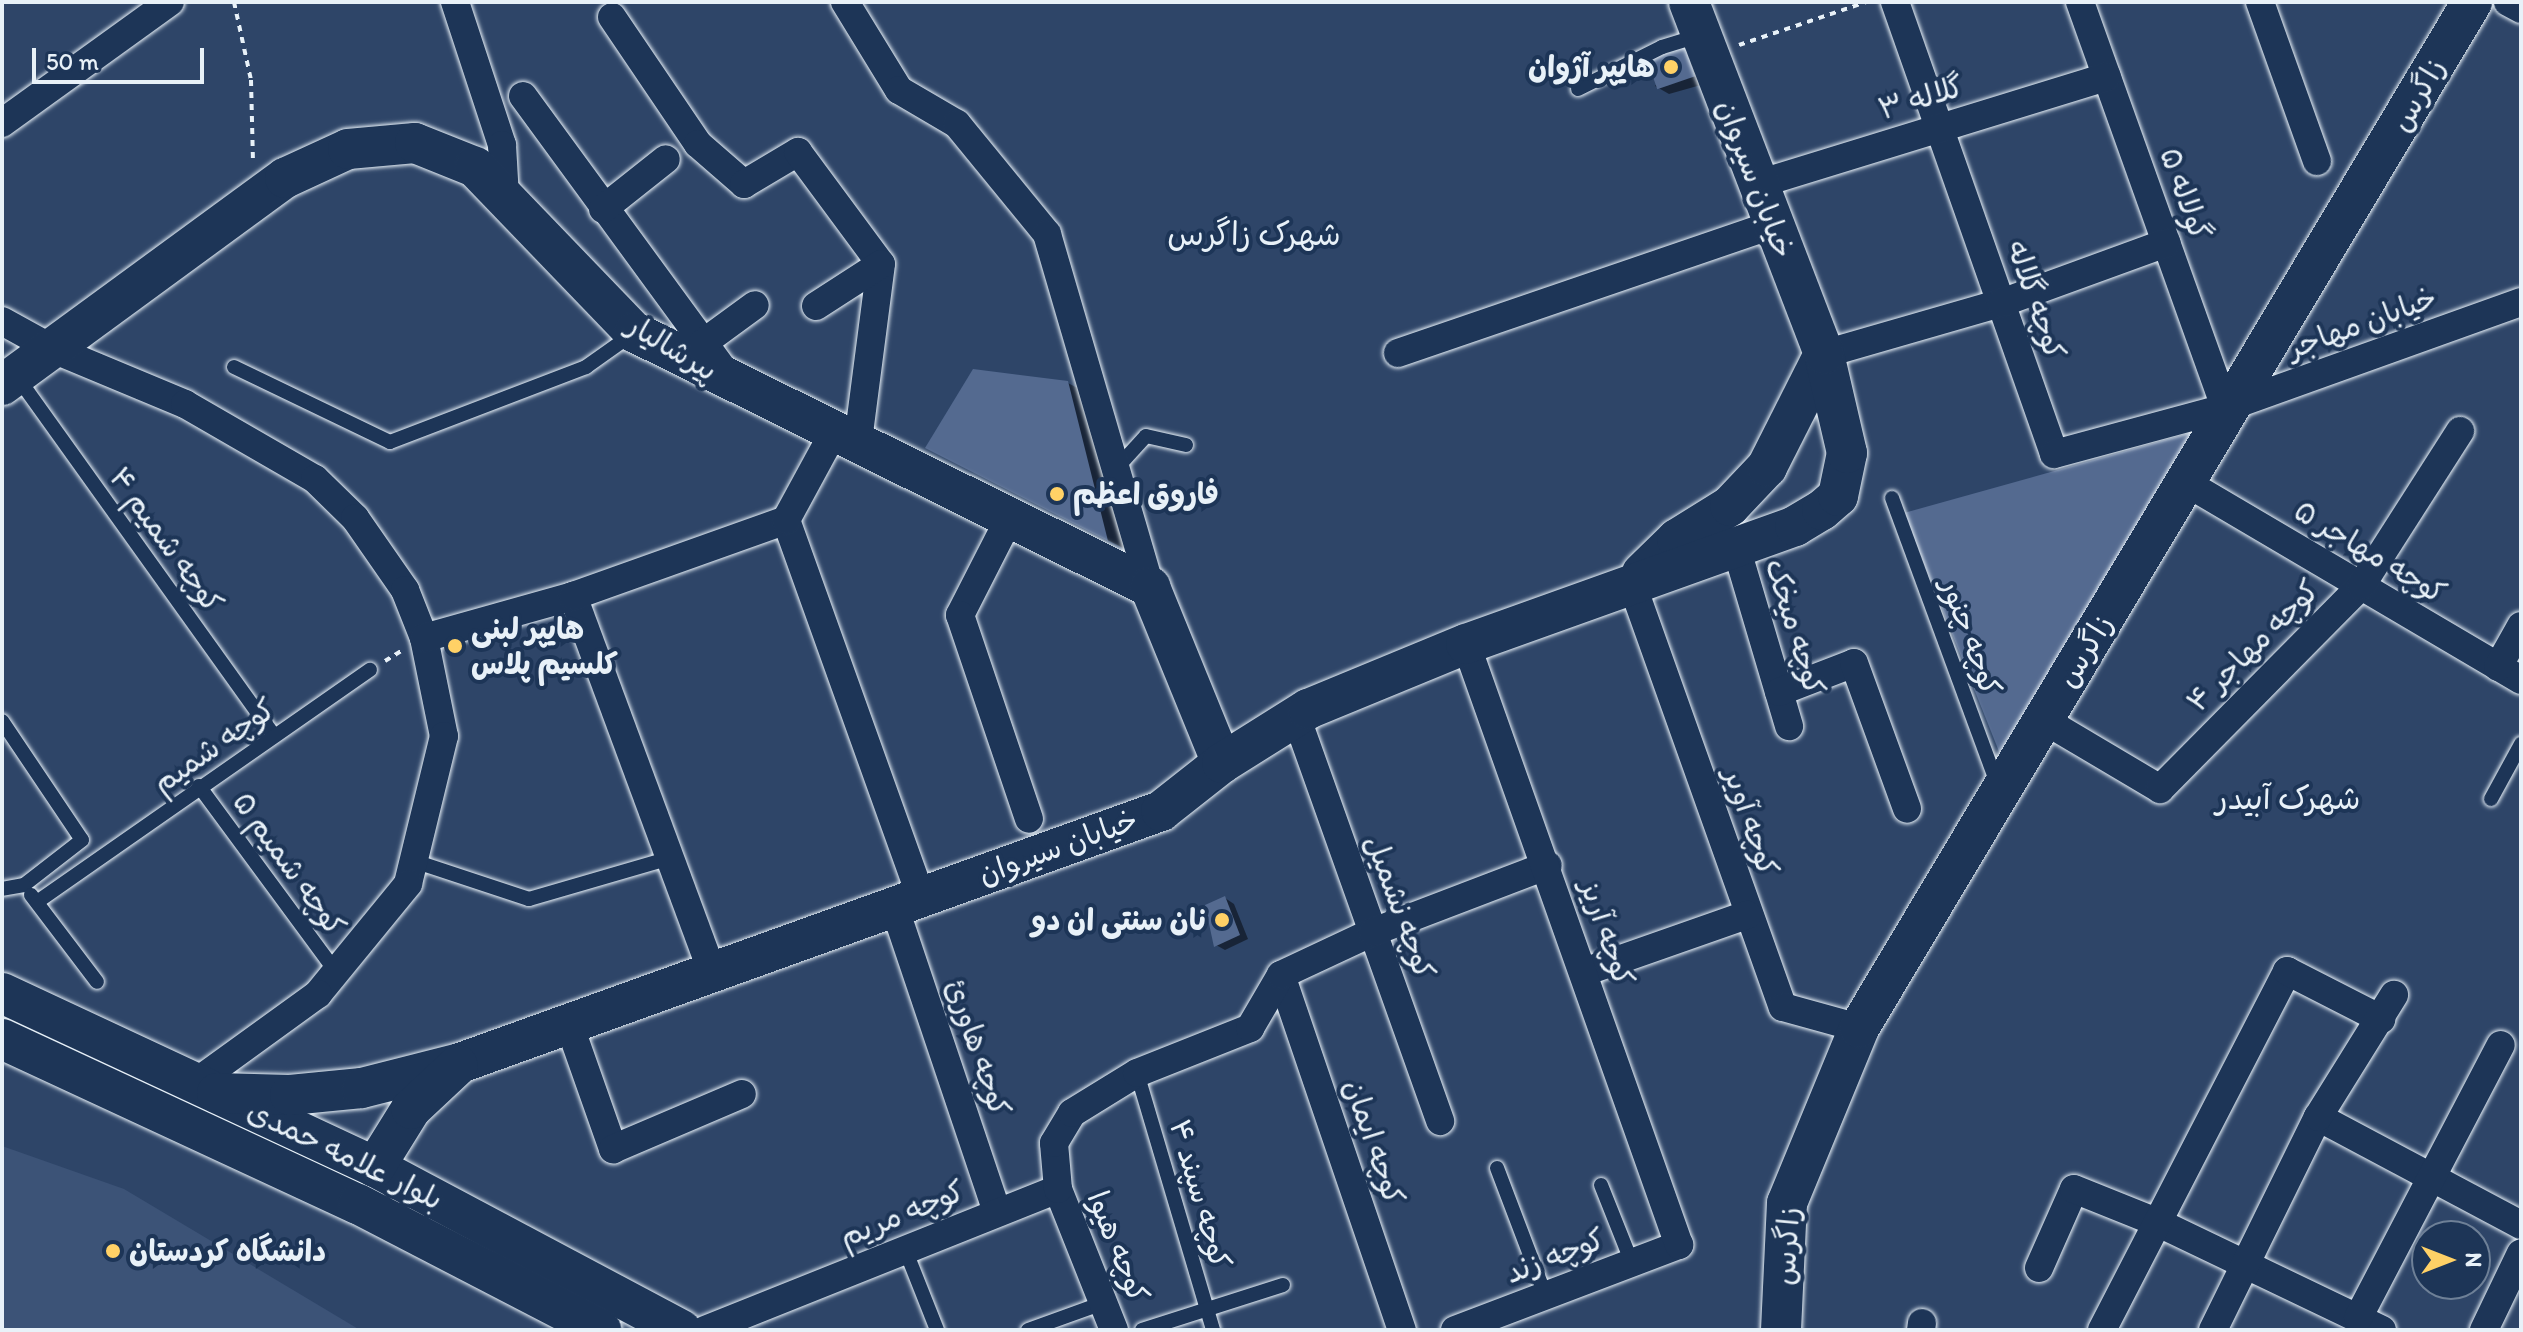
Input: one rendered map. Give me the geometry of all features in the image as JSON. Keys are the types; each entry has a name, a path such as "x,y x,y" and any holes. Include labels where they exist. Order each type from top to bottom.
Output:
{"street":[{"path":"2,123 170,2"},
{"path":"455,2 502,145 505,197"},
{"path":"845,2 899,90 957,124 1047,234 1113,472 1150,587 1222,763"},
{"name":"کوچه گلاله","path":"1895,2 2054,454 2225,408"},
{"name":"گولاله ۵","path":"2080,2 2225,408"},
{"path":"2260,2 2317,161"},
{"path":"2508,2 2521,9"},
{"name":"زاگرس","path":"1781,1330 1787,1203 1859,1028 2001,794 2185,482 2225,408 2379,164 2458,11"},
{"path":"424,638 573,596 786,520 847,435 881,264 798,152 744,184 698,144 612,17"},
{"name":"خیابان سیروان","path":"206,1088 290,1095 362,1088 460,1063 1161,811 1222,763 1296,716 1466,644 1795,526 1838,496 1847,453 1824,354 1755,185 1700,30"},
{"name":"گلاله ۳","path":"1755,185 2107,77"},
{"path":"523,96 734,384"},
{"name":"پیرشالیار","path":"9,380 285,178 348,149 415,143 475,167 634,332 1150,587"},
{"path":"603,209 666,159"},
{"path":"1398,353 1772,225"},
{"path":"1824,354 2001,303 2166,243"},
{"path":"816,306 881,264"},
{"name":"خیابان مهاجر","path":"2225,408 2521,302"},
{"path":"703,343 755,305"},
{"path":"2,321 53,349 185,404 315,479 355,518 405,590 424,638 444,736 408,884 318,994 206,1088"},
{"name":"خیابان سیروان","path":"1632,584 1657,555 1730,506 1767,467 1824,354"},
{"name":"کوچه مهاجر ۴","path":"2044,720 2160,789 2361,586 2460,431"},
{"name":"کوچه مهاجر ۵","path":"2185,482 2510,673"},
{"path":"1009,519 960,615 1029,819"},
{"name":"کوچه هاورئ","path":"786,520 908,902 997,1212"},
{"name":"کوچه میخک","path":"1736,547 1789,726"},
{"name":"کوچه آویر","path":"1632,584 1747,915 1783,1007 1859,1028"},
{"path":"573,596 712,972"},
{"path":"2510,673 2521,626"},
{"name":"کوچه آریز","path":"1466,644 1548,865 1679,1245"},
{"path":"1779,692 1854,663 1907,809"},
{"name":"کوچه نشمیل","path":"1296,716 1440,1121"},
{"path":"1281,975 1373,932 1548,865"},
{"path":"1584,972 1747,915"},
{"path":"2102,1330 2161,1224 2287,971 2388,1007 2318,1117 2213,1330"},
{"name":"کوچه هیوا","path":"1114,1330 1058,1189 1054,1143 1072,1113 1137,1073 1250,1028 1281,975"},
{"name":"کوچه ایمان","path":"1281,975 1402,1330"},
{"name":"بلوار علامه حمدی","path":"2,993 375,1167 681,1330"},
{"path":"569,1024 613,1149 742,1094"},
{"name":"بلوار علامه حمدی","path":"2,1039 358,1204 601,1330"},
{"path":"2039,1268 2074,1189 2161,1224 2370,1324 2431,1179 2501,1045"},
{"path":"375,1167 411,1109 460,1063"},
{"path":"2318,1117 2521,1225"},
{"name":"کوچه مریم","path":"705,1330 1058,1189"},
{"name":"کوچه زند","path":"1455,1330 1520,1319 1546,1297 1679,1245"},
{"path":"2484,1330 2521,1253"},
{"path":"765,1330 773,1303"}],"lane":[{"path":"1578,89 1700,30"},
{"path":"234,367 390,442 586,367 634,332"},
{"name":"کوچه شمیم ۴","path":"9,380 274,735"},
{"path":"1113,472 1146,436 1186,445"},
{"name":"کوچه چنور","path":"1892,498 2001,794"},
{"name":"کوچه شمیم","path":"37,902 199,786 370,670"},
{"path":"2,721 82,840 24,885 2,889"},
{"path":"2491,799 2521,744"},
{"name":"کوچه شمیم ۵","path":"199,786 337,973"},
{"path":"414,861 529,899 670,858"},
{"path":"24,885 97,982"},
{"name":"کوچه سپند ۴","path":"1137,1073 1213,1330"},
{"path":"1497,1168 1546,1297"},
{"path":"1601,1185 1632,1263"},
{"path":"905,1249 937,1330"},
{"path":"1142,1330 1283,1285"},
{"path":"1028,1330 1103,1303"}],"path":[{"path":"234,2 251,80 254,201"},
{"path":"1700,30 1866,2"},
{"path":"370,670 424,638"}],"shaded area":[{"name":"دانشگاه کردستان","path":"2,1146 124,1189 360,1330 2,1330"}],"building":[{"name":"هایپر آژوان","path":"1685,47 1695,76 1657,89 1647,60"},
{"name":"فاروق اعظم","path":"973,369 1068,381 1108,541 925,448"},
{"path":"2194,432 2000,754 1904,513"},
{"name":"نان سنتی ان دو","path":"1225,896 1240,935 1214,947 1205,905"}],"place":[{"name":"هایپر آژوان","path":"1671,67"},
{"name":"فاروق اعظم","path":"1057,494"},
{"name":"هایپر لبنی کلسیم پلاس","path":"455,646"},
{"name":"نان سنتی ان دو","path":"1222,920"},
{"name":"دانشگاه کردستان","path":"113,1251"}],"district":[{"name":"شهرک زاگرس","path":"1254,234"},
{"name":"شهرک آبیدر","path":"2288,798"}]}
